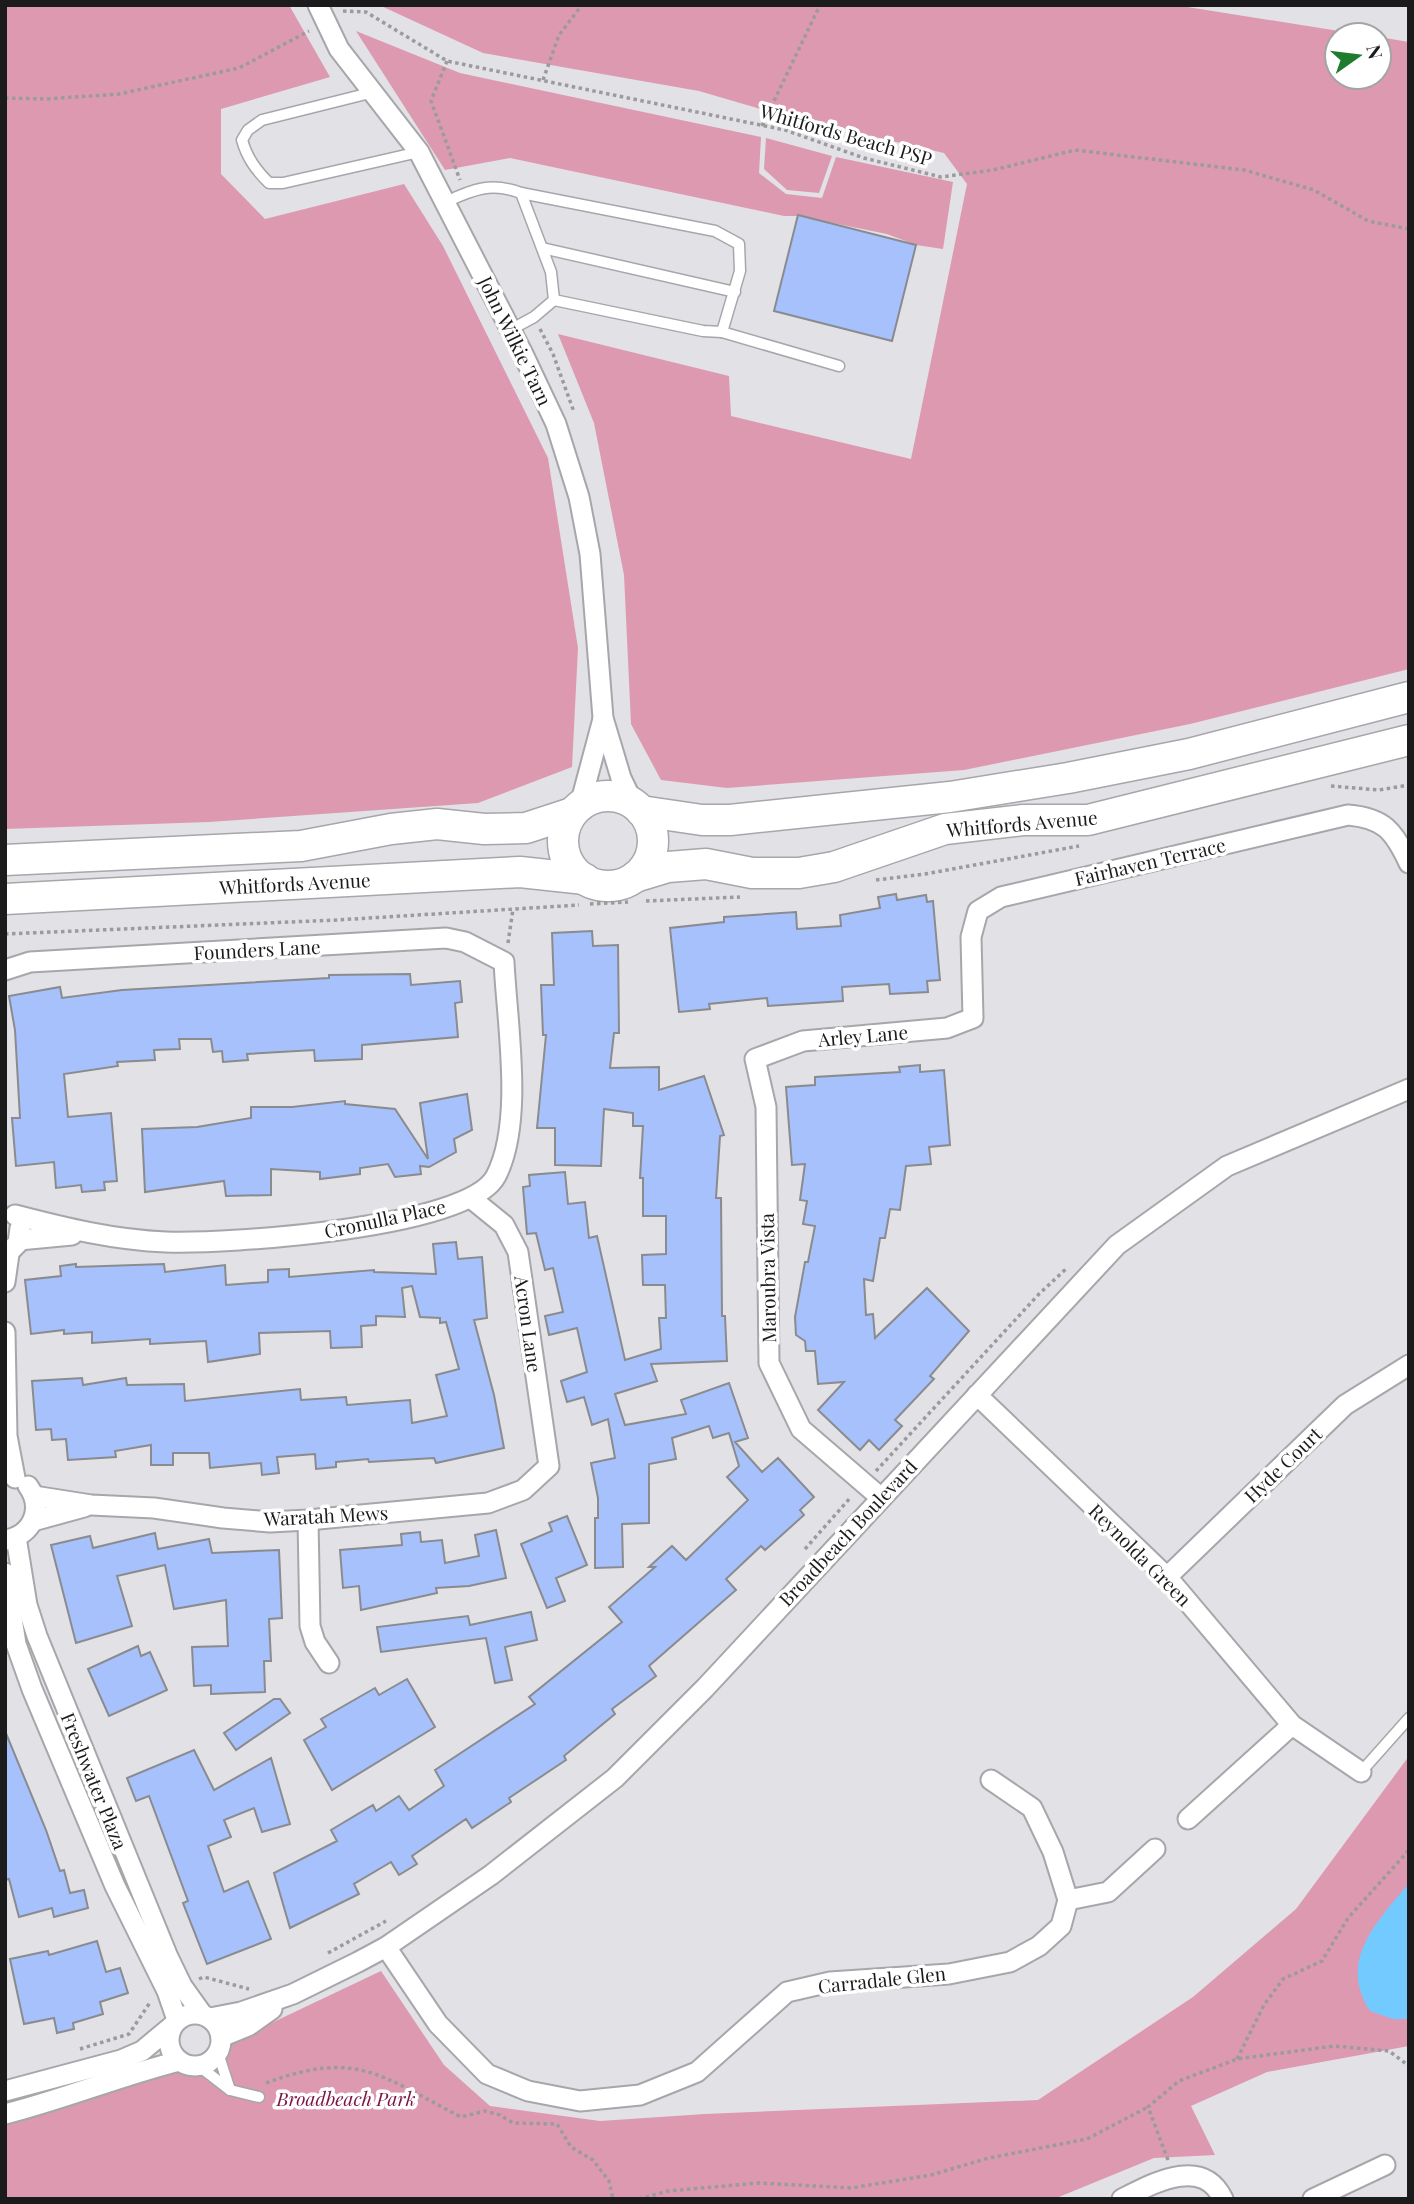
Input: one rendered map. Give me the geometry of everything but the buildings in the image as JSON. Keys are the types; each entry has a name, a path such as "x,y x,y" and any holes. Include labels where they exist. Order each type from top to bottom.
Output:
{"main road":[{"name":"Whitfords Avenue","path":"637,807 702,820 730,820 950,797 1189,754 1409,697"},
{"name":"Whitfords Avenue","path":"635,877 668,867 706,864 752,873 799,873 834,867 945,829 1023,820 1088,820 1409,740"},
{"path":"606,796 637,807 649,824 653,838 648,859 635,877 610,885 585,879 566,856 565,827 576,809 606,796"},
{"name":"Whitfords Avenue","path":"5,860 301,846 391,829 437,824 484,829 526,828 576,809"},
{"name":"Whitfords Avenue","path":"5,899 520,872 585,879"}],"street":[{"name":"John Wilkie Tarn","path":"321,13 339,48 419,152 556,424 579,497 597,615 603,718 621,779 637,807"},
{"name":"John Wilkie Tarn","path":"576,809 603,718"},
{"name":"Fairhaven Terrace","path":"973,1018 971,937 978,911 1001,897 1348,816 1374,817 1398,839 1409,863"},
{"name":"Founders Lane","path":"5,970 30,962 446,938 465,942 504,962"},
{"name":"Cronulla Place","path":"10,1210 90,1234 164,1242 291,1236 342,1230 430,1213 472,1199 494,1180 506,1152 512,1120 504,962"},
{"name":"Arley Lane","path":"755,1059 803,1041 947,1028 973,1018"},
{"name":"Maroubra Vista","path":"755,1059 766,1107 769,1363 801,1429 880,1497"},
{"name":"Broadbeach Boulevard","path":"206,2016 241,2012 293,1994 386,1947 491,1875 615,1778 705,1688 1117,1245 1227,1166 1409,1089"},
{"name":"Acron Lane","path":"472,1199 504,1225 517,1252 550,1466"},
{"path":"5,1282 11,1250 20,1227 10,1210"},
{"name":"Cronulla Place","path":"11,1250 90,1234"},
{"path":"5,1332 10,1477 29,1488 34,1496 36,1509 33,1521 11,1538"},
{"name":"Hyde Court","path":"1167,1577 1345,1405 1409,1365"},
{"name":"Reynolda Green","path":"977,1395 1167,1577 1292,1725 1361,1772"},
{"name":"Waratah Mews","path":"34,1496 92,1505 154,1508 270,1522 308,1520 488,1503 523,1490 550,1466"},
{"name":"Waratah Mews","path":"33,1521 92,1505"},
{"path":"308,1520 310,1626 315,1642 329,1663"},
{"name":"Freshwater Plaza","path":"11,1538 27,1605 57,1690 174,1988 175,2023"},
{"name":"Freshwater Plaza","path":"5,1573 16,1644 32,1689 115,1886 174,1988 206,2016"},
{"path":"1188,1819 1292,1725"},
{"path":"991,1780 1032,1808 1053,1852 1068,1900 1108,1892 1155,1849"},
{"name":"Carradale Glen","path":"386,1947 438,2024 488,2074 528,2091 580,2101 640,2095 697,2072 788,1992 830,1982 949,1974 1010,1962 1040,1946 1061,1926 1068,1900"},
{"name":"Broadbeach Boulevard","path":"219,2045 293,1994"},
{"path":"5,2091 121,2060 142,2051 187,2014 206,2016 219,2045 211,2060 129,2073 74,2095 5,2114"},
{"path":"175,2023 170,2047 189,2063"},
{"path":"1313,2199 1385,2165"},
{"path":"1122,2199 1179,2175 1194,2176 1210,2184 1223,2199"}],"lane":[{"path":"374,92 262,120 248,130 242,140 245,152 256,171 269,183 283,183 419,152"},
{"path":"446,202 465,192 486,186 505,187 521,193 715,231 739,244 740,271 722,332"},
{"path":"521,193 551,272 554,300"},
{"path":"541,248 735,292"},
{"path":"510,330 534,317 554,300"},
{"path":"554,300 703,331 722,332 839,366"},
{"path":"1361,1772 1409,1718"},
{"path":"219,2045 230,2090"},
{"path":"189,2063 230,2090 259,2098"}],"path":[{"path":"542,80 559,35 582,5"},
{"path":"762,126 820,5"},
{"name":"Whitfords Beach PSP","path":"5,98 48,99 119,93 239,68 286,46 321,13 346,10 366,12 447,61 762,126 864,158 941,177 993,170 1075,150 1244,170 1314,190 1368,221 1409,229"},
{"path":"447,61 431,101 465,192"},
{"path":"504,962 513,922 513,909"},
{"path":"799,1556 864,1482 1068,1266"},
{"path":"1237,2059 1264,2005 1283,1979 1322,1961 1348,1918 1409,1850"},
{"path":"323,1955 391,1917"},
{"path":"67,2053 129,2034 155,1996 174,1988 204,1978 255,1990"},
{"path":"639,2199 668,2191 759,2183 851,2188 931,2175 989,2158 1087,2139 1148,2107 1179,2081 1237,2059 1334,2046 1389,2051 1409,2066"},
{"path":"258,2086 305,2069 342,2066 372,2071 461,2117 485,2111 500,2115 513,2123 556,2124 564,2131 571,2147 593,2160 609,2180 613,2199"},
{"path":"1148,2107 1166,2157 1179,2175"}],"green space":[{"path":"5,5 289,5 330,77 221,109 221,174 265,219 404,184 443,246 548,458 578,648 572,767 478,803 209,822 5,829"},
{"path":"379,5 1175,5 1323,28 1323,91 1393,91 1393,39 1409,42 1409,669 1190,724 964,770 727,788 661,780 631,724 624,575 594,423 558,334 729,376 731,416 911,459 967,184 944,153 788,117 699,91 483,53"},
{"path":"356,31 460,73 761,137 759,173 786,194 822,198 836,157 953,182 943,249 916,245 887,234 798,216 784,216 510,158 445,170"},
{"path":"766,138 832,156 819,193 787,190 764,169"},
{"name":"Broadbeach Park","path":"1409,1756 1409,2046 1267,2072 1191,2106 1215,2155 1154,2158 1054,2199 5,2199 5,2122 190,2069 248,2034 381,1971 444,2065 490,2106 600,2121 1038,2100 1193,1997 1296,1909"}],"water":[{"path":"1409,1883 1409,2019 1393,2019 1370,2011 1361,1992 1358,1975 1365,1943 1384,1913"}]}
